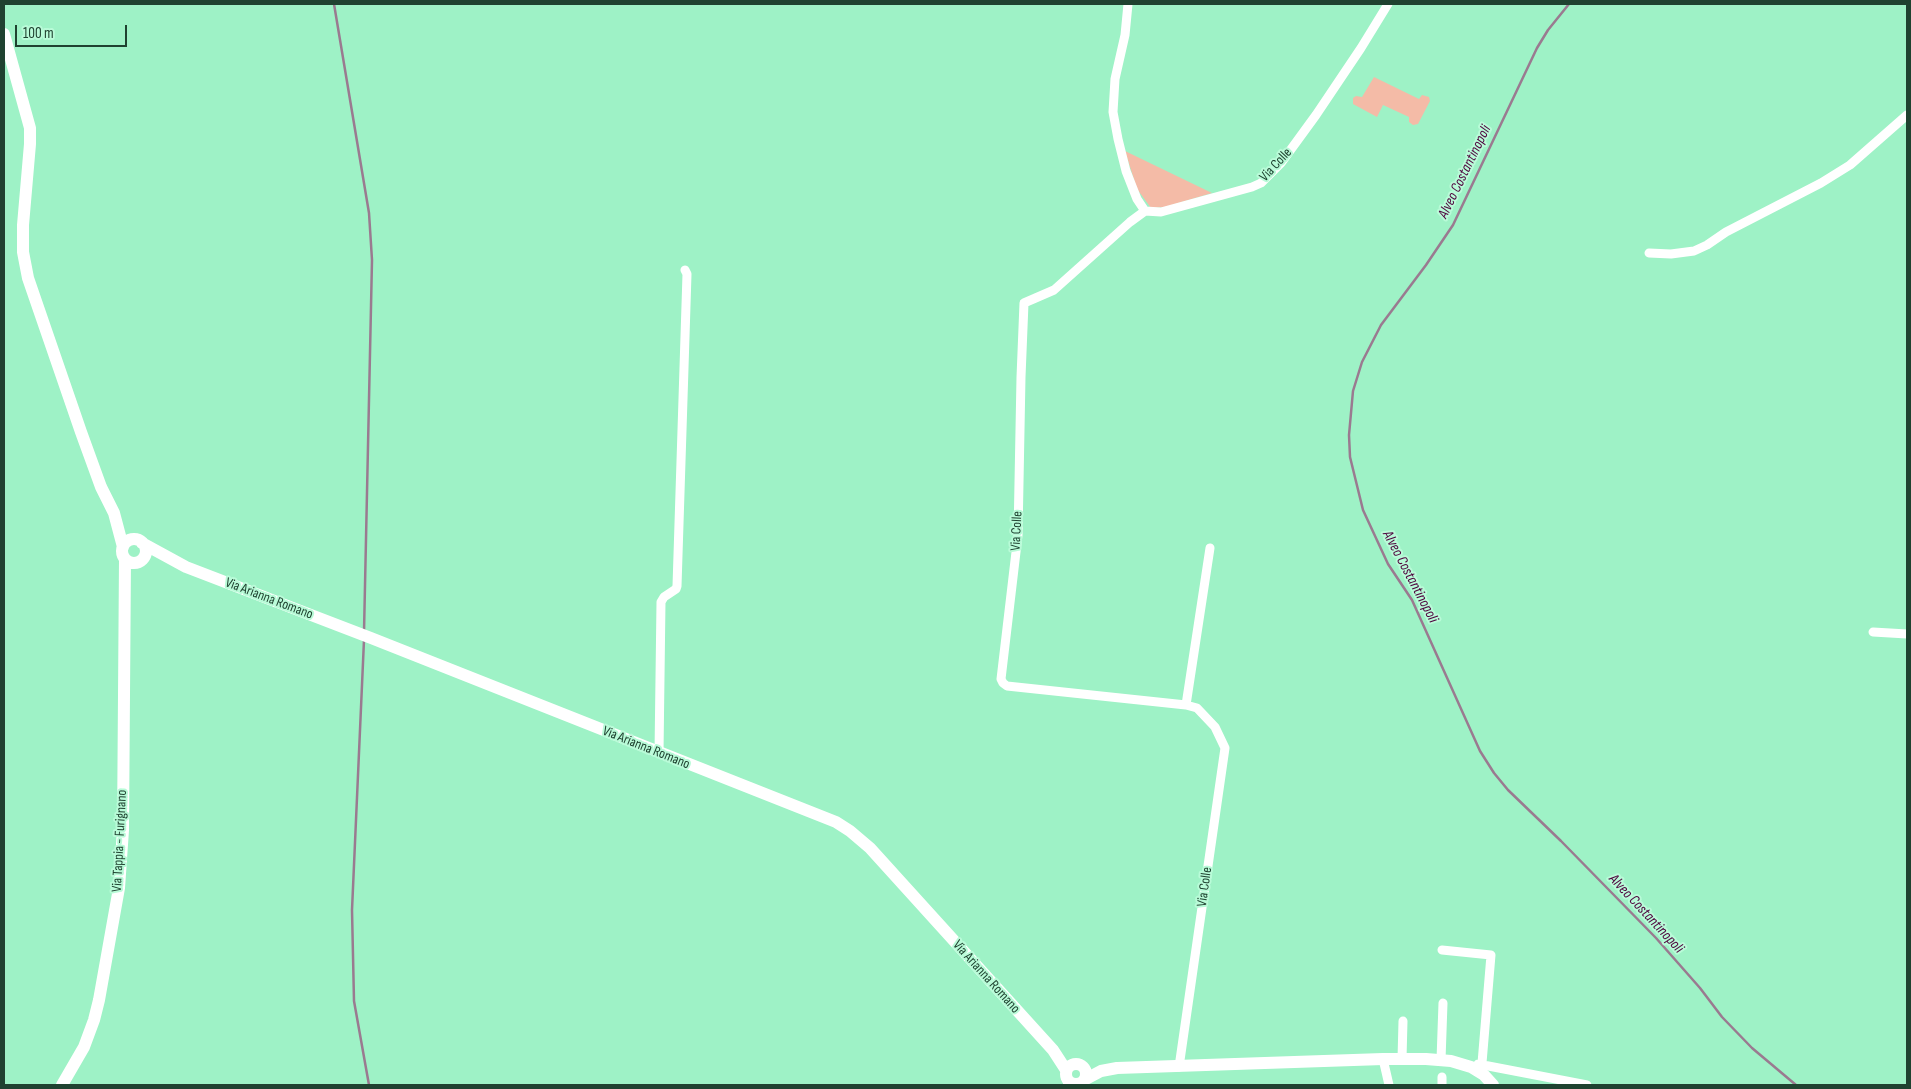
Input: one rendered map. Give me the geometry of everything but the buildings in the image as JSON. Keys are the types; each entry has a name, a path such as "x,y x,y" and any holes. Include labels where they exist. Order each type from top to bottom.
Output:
{"street":[{"path":"1128,4 1125,35 1115,79 1113,112 1126,170 1137,199 1145,211"},
{"name":"Via Colle","path":"1179,1067 1225,748 1208,718 1197,708 1186,705 1006,686 1001,679 1018,535 1024,303 1062,284 1130,222 1145,211 1161,212 1252,187 1265,180 1281,163 1316,115 1388,4"},
{"name":"Via Arianna Romano","path":"4,34 28,115 30,144 23,252 28,278 101,487 120,530 124,553"},
{"path":"1649,253 1671,254 1694,251 1726,232 1821,183 1850,165 1907,115"},
{"path":"660,753 661,602 677,586 687,274 685,270"},
{"name":"Via Arianna Romano","path":"114,513 133,536 186,568 371,638 836,822 870,848 1075,1077 1109,1069 1402,1059 1441,1060 1476,1065 1489,1083"},
{"path":"142,560 146,551 141,542 132,540 124,553 130,563 164,556"},
{"path":"1186,705 1210,548"},
{"name":"Via Tappia - Furignano","path":"62,1085 84,1047 94,1020 119,888 123,830 124,553"},
{"name":"Via Tappia - Furignano","path":"125,587 142,560"},
{"path":"1873,632 1907,634"},
{"path":"1442,950 1491,955 1476,1065 1587,1085"},
{"path":"1441,1060 1443,1003"},
{"path":"1402,1059 1403,1021"},
{"path":"1383,1059 1389,1085"}],"shaded area":[{"path":"1374,77 1419,99 1422,95 1429,97 1430,101 1418,124 1413,125 1409,122 1409,117 1383,105 1377,117 1353,104 1353,98 1356,96 1362,97"},
{"path":"1125,151 1212,193 1165,207 1151,208 1137,189"}],"waterway":[{"path":"334,4 369,213 372,260 364,632"},
{"name":"Alveo Costantinopoli","path":"1569,4 1548,30 1537,48 1453,225 1381,325 1362,362 1353,391 1349,435 1350,457 1363,510 1388,564 1412,600 1480,751 1494,773 1508,790 1656,938 1700,988 1722,1017 1752,1048 1796,1085"},
{"path":"364,640 352,910 354,1001 369,1085"}]}
